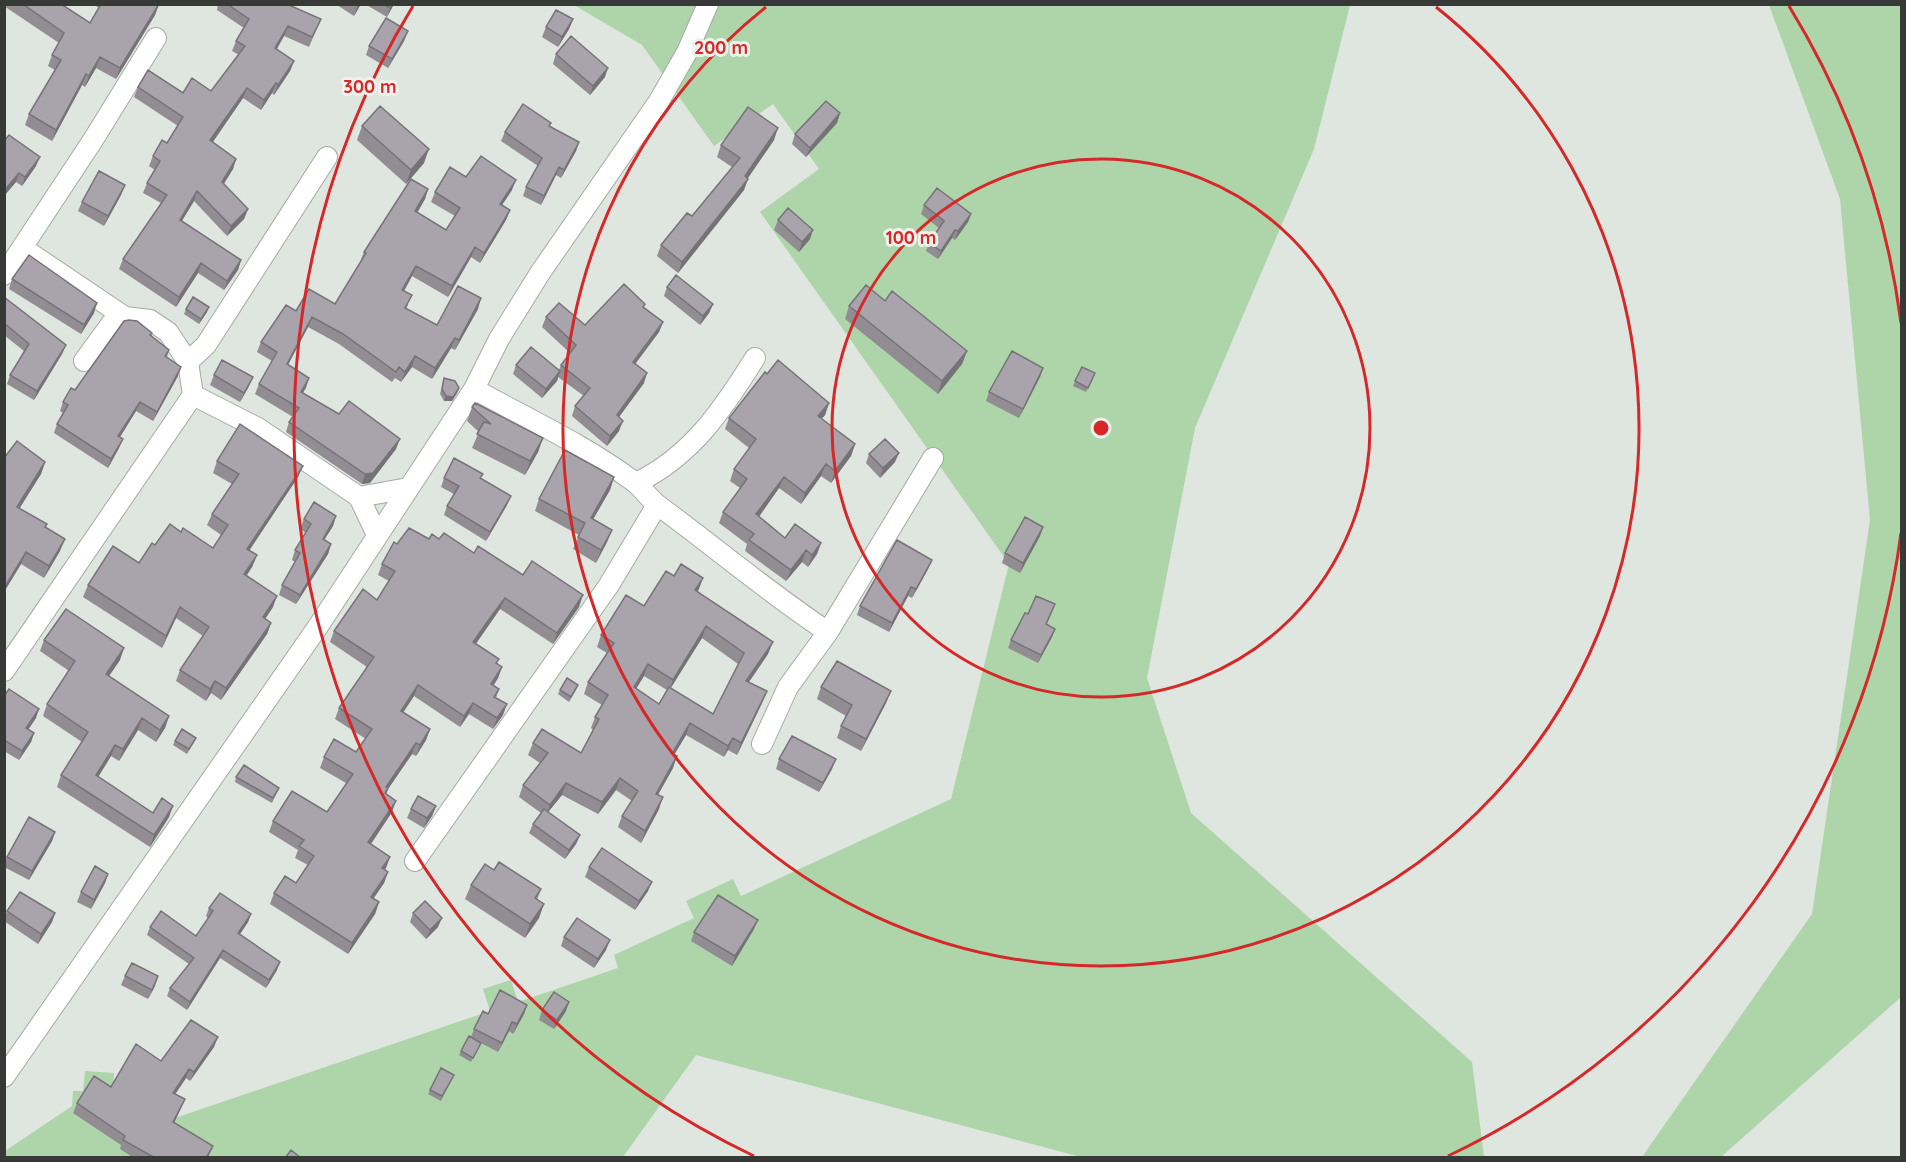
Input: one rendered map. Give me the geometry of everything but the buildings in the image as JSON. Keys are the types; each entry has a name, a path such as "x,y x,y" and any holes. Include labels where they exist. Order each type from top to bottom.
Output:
{"street":[{"path":"4,1077 317,628 474,389 499,339 540,273 659,102 687,52 708,4"},
{"path":"4,275 24,249 156,38"},
{"path":"188,362 212,335 327,157"},
{"path":"4,671 193,395 188,362 168,332 150,320 125,316 24,249"},
{"path":"84,361 114,320 125,316"},
{"path":"636,483 664,469 723,410 755,358"},
{"path":"474,389 568,437 636,483 657,505 692,528 772,595 828,632"},
{"path":"193,395 258,428 359,497 377,535"},
{"path":"762,744 788,687 828,632 933,458"},
{"path":"359,497 408,488"},
{"path":"415,861 603,594 657,505"}],"green space":[{"path":"574,5 1350,5 1314,149 1195,428 1147,678 1191,813 1472,1062 1484,1157 1081,1157 696,1055 623,1157 5,1158 5,1151 72,1106 73,1091 83,1091 85,1071 114,1073 113,1094 172,1119 490,1011 483,989 511,980 518,1002 618,968 614,955 694,918 686,901 733,879 741,896 951,799 1009,564 760,212 819,169 773,104 714,146 642,45"},
{"path":"1769,5 1901,5 1901,997 1721,1157 1642,1157 1812,914 1870,520 1840,199"}]}
